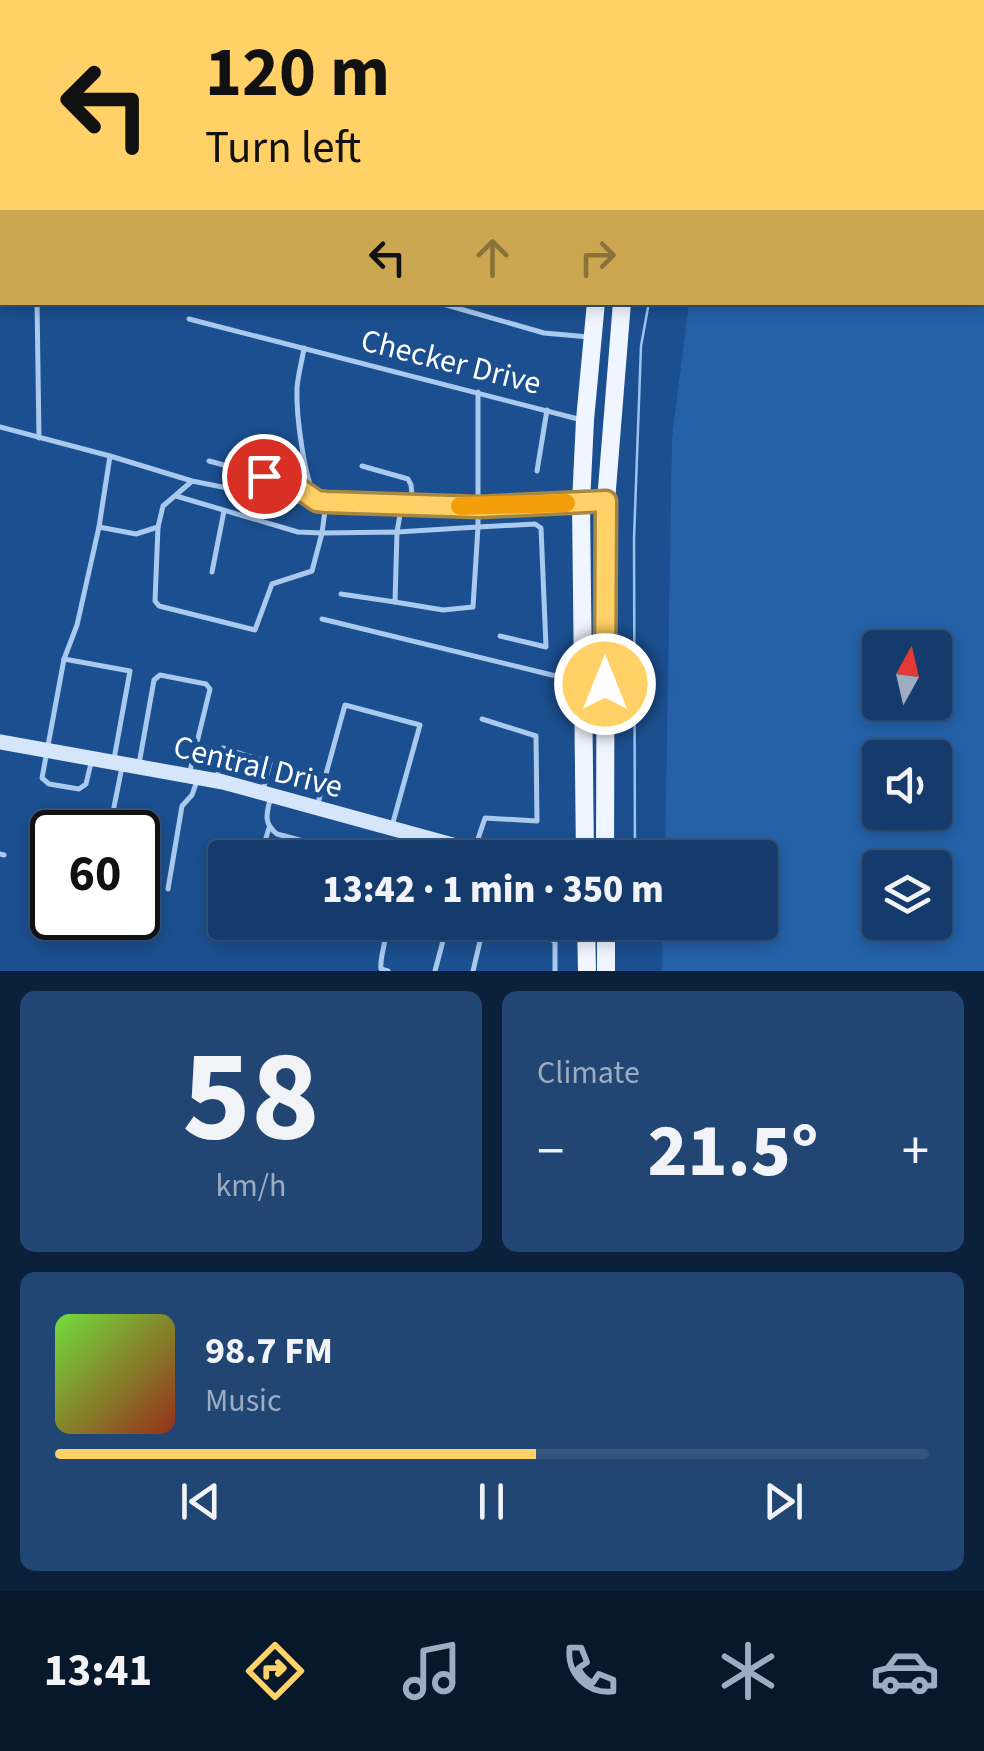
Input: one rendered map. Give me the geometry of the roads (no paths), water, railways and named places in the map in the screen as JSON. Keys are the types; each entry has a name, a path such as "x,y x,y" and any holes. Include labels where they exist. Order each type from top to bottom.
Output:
{"main road":[{"path":"585,840 581,503 596,305"},
{"path":"606,840 606,501 622,305"},
{"path":"586,940 587,971"},
{"path":"606,940 606,971"}],"street":[{"name":"Central Drive","path":"0,742 216,781 431,840"}],"lane":[{"path":"37,305 39,438"},
{"path":"446,305 544,333 592,338"},
{"name":"Checker Drive","path":"188,319 585,420"},
{"path":"304,348 297,389 300,430 310,488 317,501"},
{"path":"341,594 443,610 472,607 479,507 478,392"},
{"path":"537,471 547,410"},
{"path":"0,427 192,481 292,501 479,507 606,501"},
{"path":"92,758 86,784 79,789 48,784 42,778 64,659 77,625 100,527 110,456"},
{"path":"210,461 291,483 317,501"},
{"path":"362,466 408,479 413,504"},
{"path":"192,481 163,506 158,527 155,602 255,630 272,584 312,571 326,502"},
{"path":"176,496 298,532 397,532 535,524 541,528 546,648 500,636"},
{"path":"395,602 402,503"},
{"path":"212,572 224,510"},
{"path":"100,527 136,534 158,527"},
{"path":"322,618 552,675 583,679"},
{"path":"64,659 130,670 125,764"},
{"path":"114,810 125,764 154,680 160,676 206,684 210,689 192,795 182,806 168,889"},
{"path":"316,808 345,705 420,725 391,829"},
{"path":"482,719 536,736 536,822 484,818 485,840"},
{"path":"216,781 223,748 270,763 265,840"},
{"path":"269,828 300,840"},
{"path":"385,940 380,962 381,968 388,971"},
{"path":"435,971 443,940"},
{"path":"473,971 480,940"},
{"path":"552,940 555,971"}],"waterway":[{"path":"635,840 634,539 641,346 648,305"}]}
